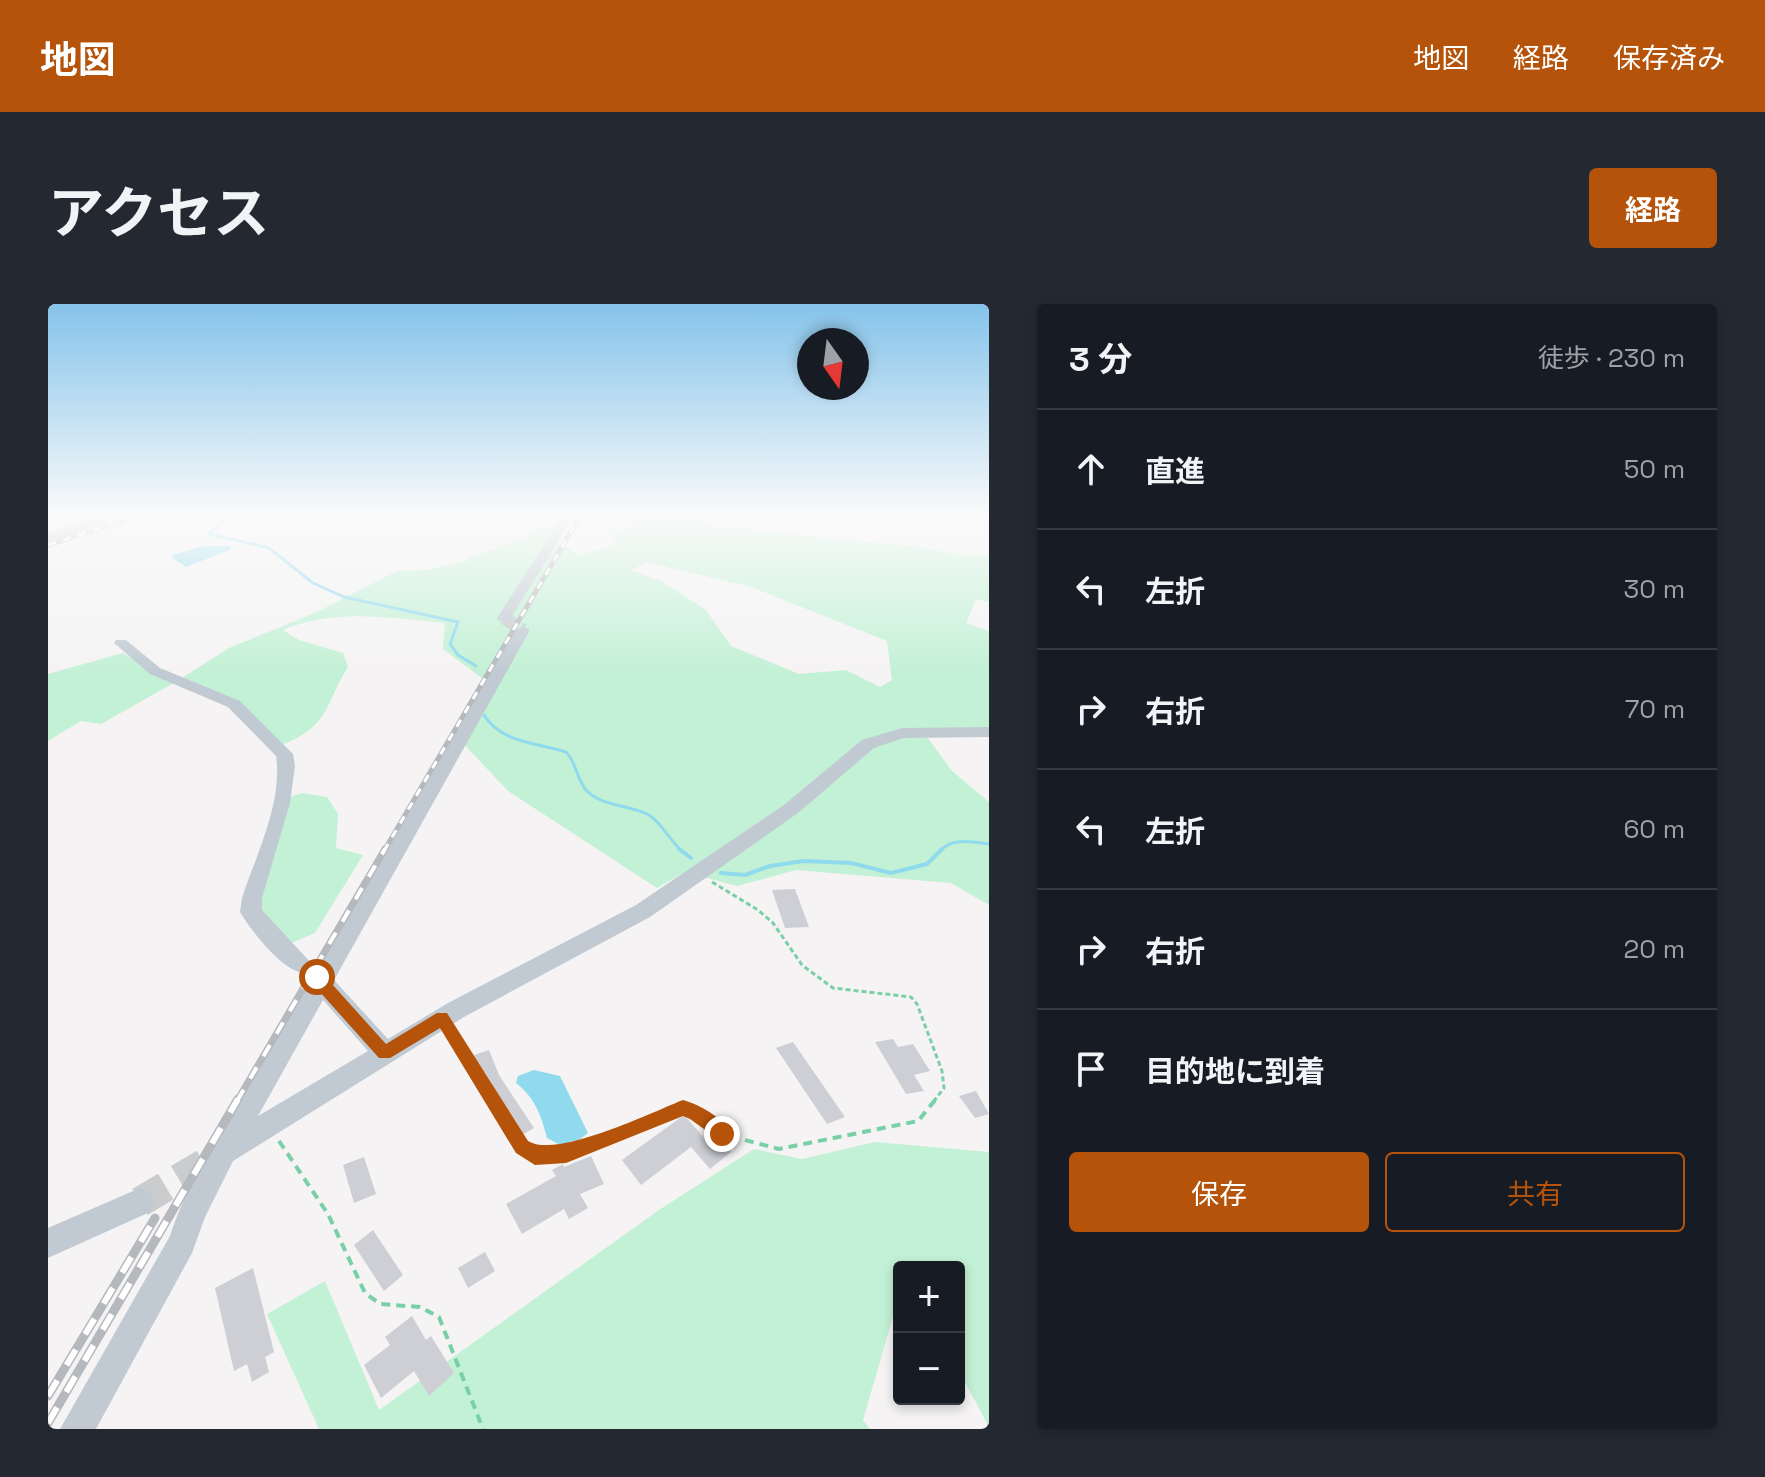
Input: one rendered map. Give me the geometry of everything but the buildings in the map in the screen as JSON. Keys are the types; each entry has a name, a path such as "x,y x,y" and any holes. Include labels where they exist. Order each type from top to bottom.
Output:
{"street":[{"path":"504,618 535,568"},
{"path":"77,1429 182,1243 192,1212 313,975 523,630"},
{"path":"121,643 155,671 234,704 284,754 288,762 282,799 252,898 251,912 274,941 313,975 385,1053"},
{"path":"223,1153 442,1018 643,911 791,809 868,744 902,733 989,732"},
{"path":"48,1243 140,1202"}],"path":[{"path":"442,1018 522,1147 535,1156 566,1154 683,1108 702,1116 722,1134 779,1149 918,1121 944,1088 942,1071 917,1004 911,997 833,988 802,965 773,923 758,910 699,874"},
{"path":"268,1125 328,1214 365,1293 380,1304 420,1307 439,1317 483,1429"}],"green space":[{"path":"634,568 631,570 661,581 706,610 731,646 799,674 846,670 880,687 892,680 887,641 751,587 673,568 989,568 989,602 976,599 966,623 989,631 989,736 927,737 952,771 989,802 989,905 951,883 796,870 737,886 685,872 657,888 508,791 461,741 495,688 443,649 445,623 363,616 323,619 283,630 299,640 343,653 348,667 318,722 310,730 282,745 244,708 182,678 229,648 319,611 397,571"},
{"path":"123,653 174,683 101,724 81,721 48,741 48,674"},
{"path":"302,793 327,797 338,814 336,848 363,855 315,933 287,945 271,934 256,896 286,798"},
{"path":"875,1142 989,1152 989,1427 965,1382 965,1261 893,1261 893,1317 863,1420 870,1429 319,1429 267,1314 325,1281 379,1410 659,1210 754,1149 802,1159"}],"water":[{"path":"534,1070 560,1076 588,1133 560,1145 547,1138 536,1108 516,1083 518,1076"}],"waterway":[{"path":"295,568 313,583 344,597 458,622 450,644 458,655 476,666"},
{"path":"484,715 510,737 566,752 587,791 600,800 652,817 682,851"},
{"path":"940,851 956,842 989,844"},
{"path":"679,849 691,858"},
{"path":"721,873 745,875 770,866 803,861 851,863 891,873 927,864 940,851"}],"tunnel":[{"path":"504,618 523,630"},
{"path":"140,1202 222,1153"}],"railway":[{"path":"384,851 549,568"},
{"path":"237,1101 385,849"},
{"path":"48,1423 238,1099"},
{"path":"48,1396 155,1218"}],"route":[{"path":"317,977 385,1053 442,1018 522,1147 535,1156 566,1154 621,1135 683,1108 709,1121 722,1134"}]}
